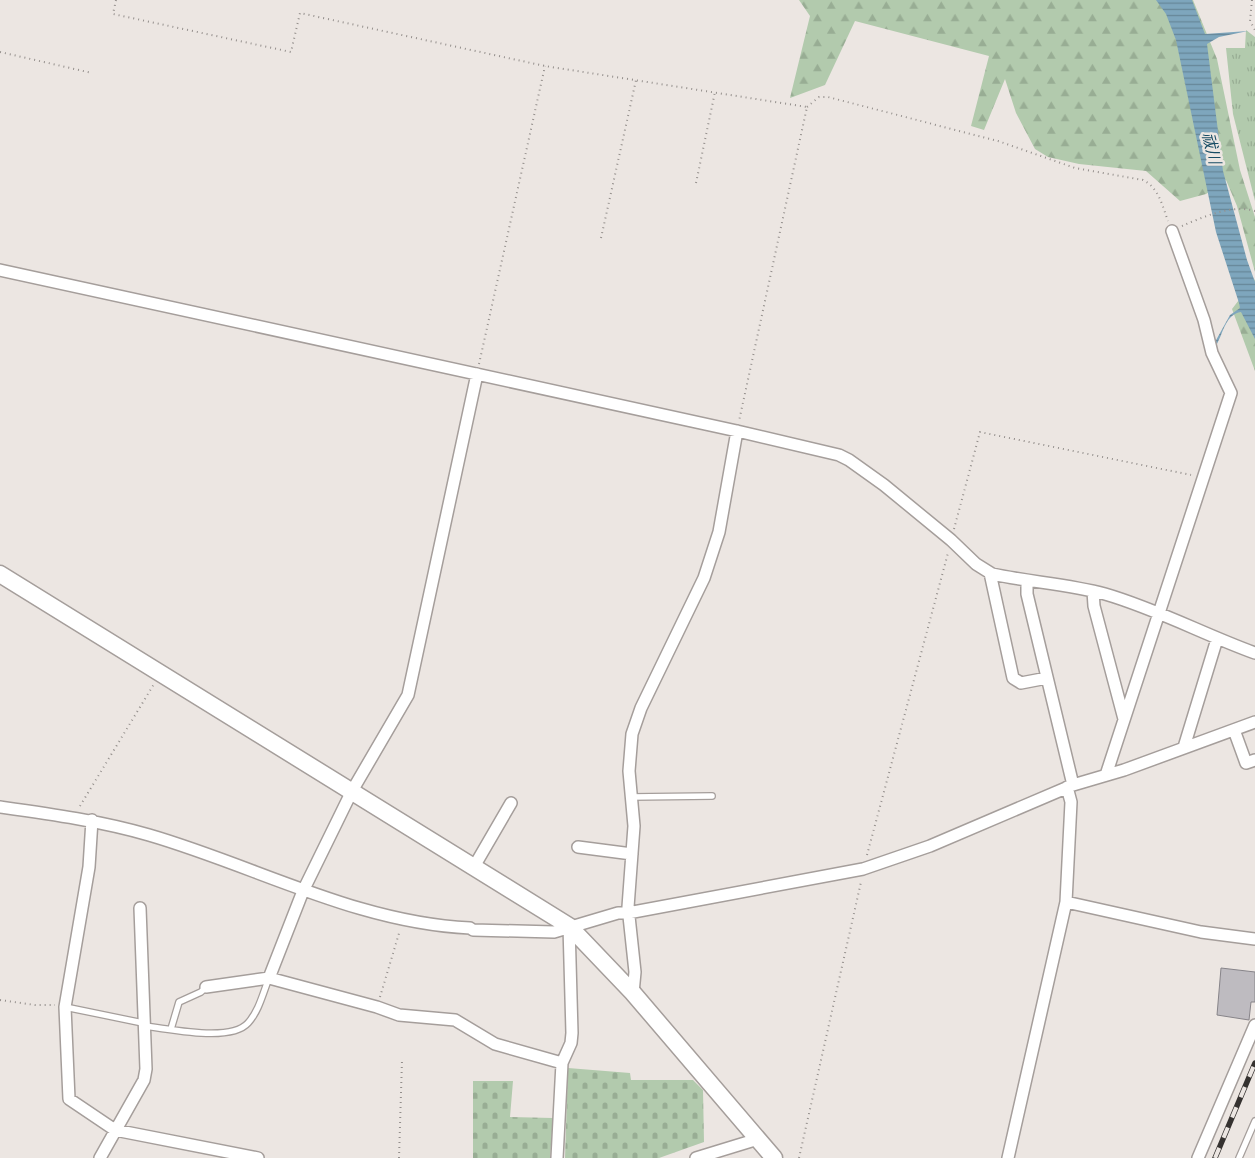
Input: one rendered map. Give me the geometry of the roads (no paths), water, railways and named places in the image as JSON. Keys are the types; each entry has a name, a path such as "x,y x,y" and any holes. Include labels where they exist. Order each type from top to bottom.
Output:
{"street":[{"path":"1106,775 1231,393 1212,353 1204,320 1172,231"},
{"path":"0,270 737,431 838,455 849,460 952,540 976,564 990,573 1027,582 1093,591 1160,613 1217,639 1255,653"},
{"path":"269,978 303,891 352,791 408,695 476,374"},
{"path":"633,993 635,972 628,913 634,826 629,760 636,721 704,578 719,532 737,431"},
{"path":"990,573 1013,678 1021,683 1047,678"},
{"path":"0,574 475,865 569,926 633,993 774,1158"},
{"path":"1008,1158 1066,902 1071,802 1070,786 1047,678 1026,594 1027,582"},
{"path":"1093,591 1094,606 1124,719"},
{"path":"1184,747 1217,639"},
{"path":"0,807 92,820 151,836 303,891 402,920 474,930 554,932 618,912 628,913 864,869 930,846 1070,786 1255,722"},
{"path":"1234,730 1246,763 1255,760"},
{"path":"475,865 511,803"},
{"path":"92,820 89,867 65,1005 69,1099 115,1130 258,1158"},
{"path":"578,847 632,854"},
{"path":"1066,902 1201,932 1255,939"},
{"path":"100,1158 144,1080 146,1069 140,908"},
{"path":"557,1158 562,1063 571,1044 572,1033 569,926"},
{"path":"206,987 269,978 378,1007 399,1015 455,1020 495,1044 562,1063"},
{"path":"1198,1158 1255,1025"},
{"path":"696,1158 758,1139"}],"lane":[{"path":"631,797 712,796"},
{"path":"65,1005 143,1024 208,1034 243,1027 255,1014 269,978"},
{"path":"171,1029 179,1002 201,992 206,987"},
{"path":"1240,1158 1255,1121"}],"water":[{"name":"祓川","path":"1156,0 1192,0 1205,34 1248,31 1219,37 1207,44 1223,171 1247,260 1255,282 1255,339 1241,312 1236,313 1228,320 1217,344 1215,342 1230,315 1240,308 1216,232 1176,40 1166,14"}],"railway":[{"path":"1215,1158 1255,1063"}]}
